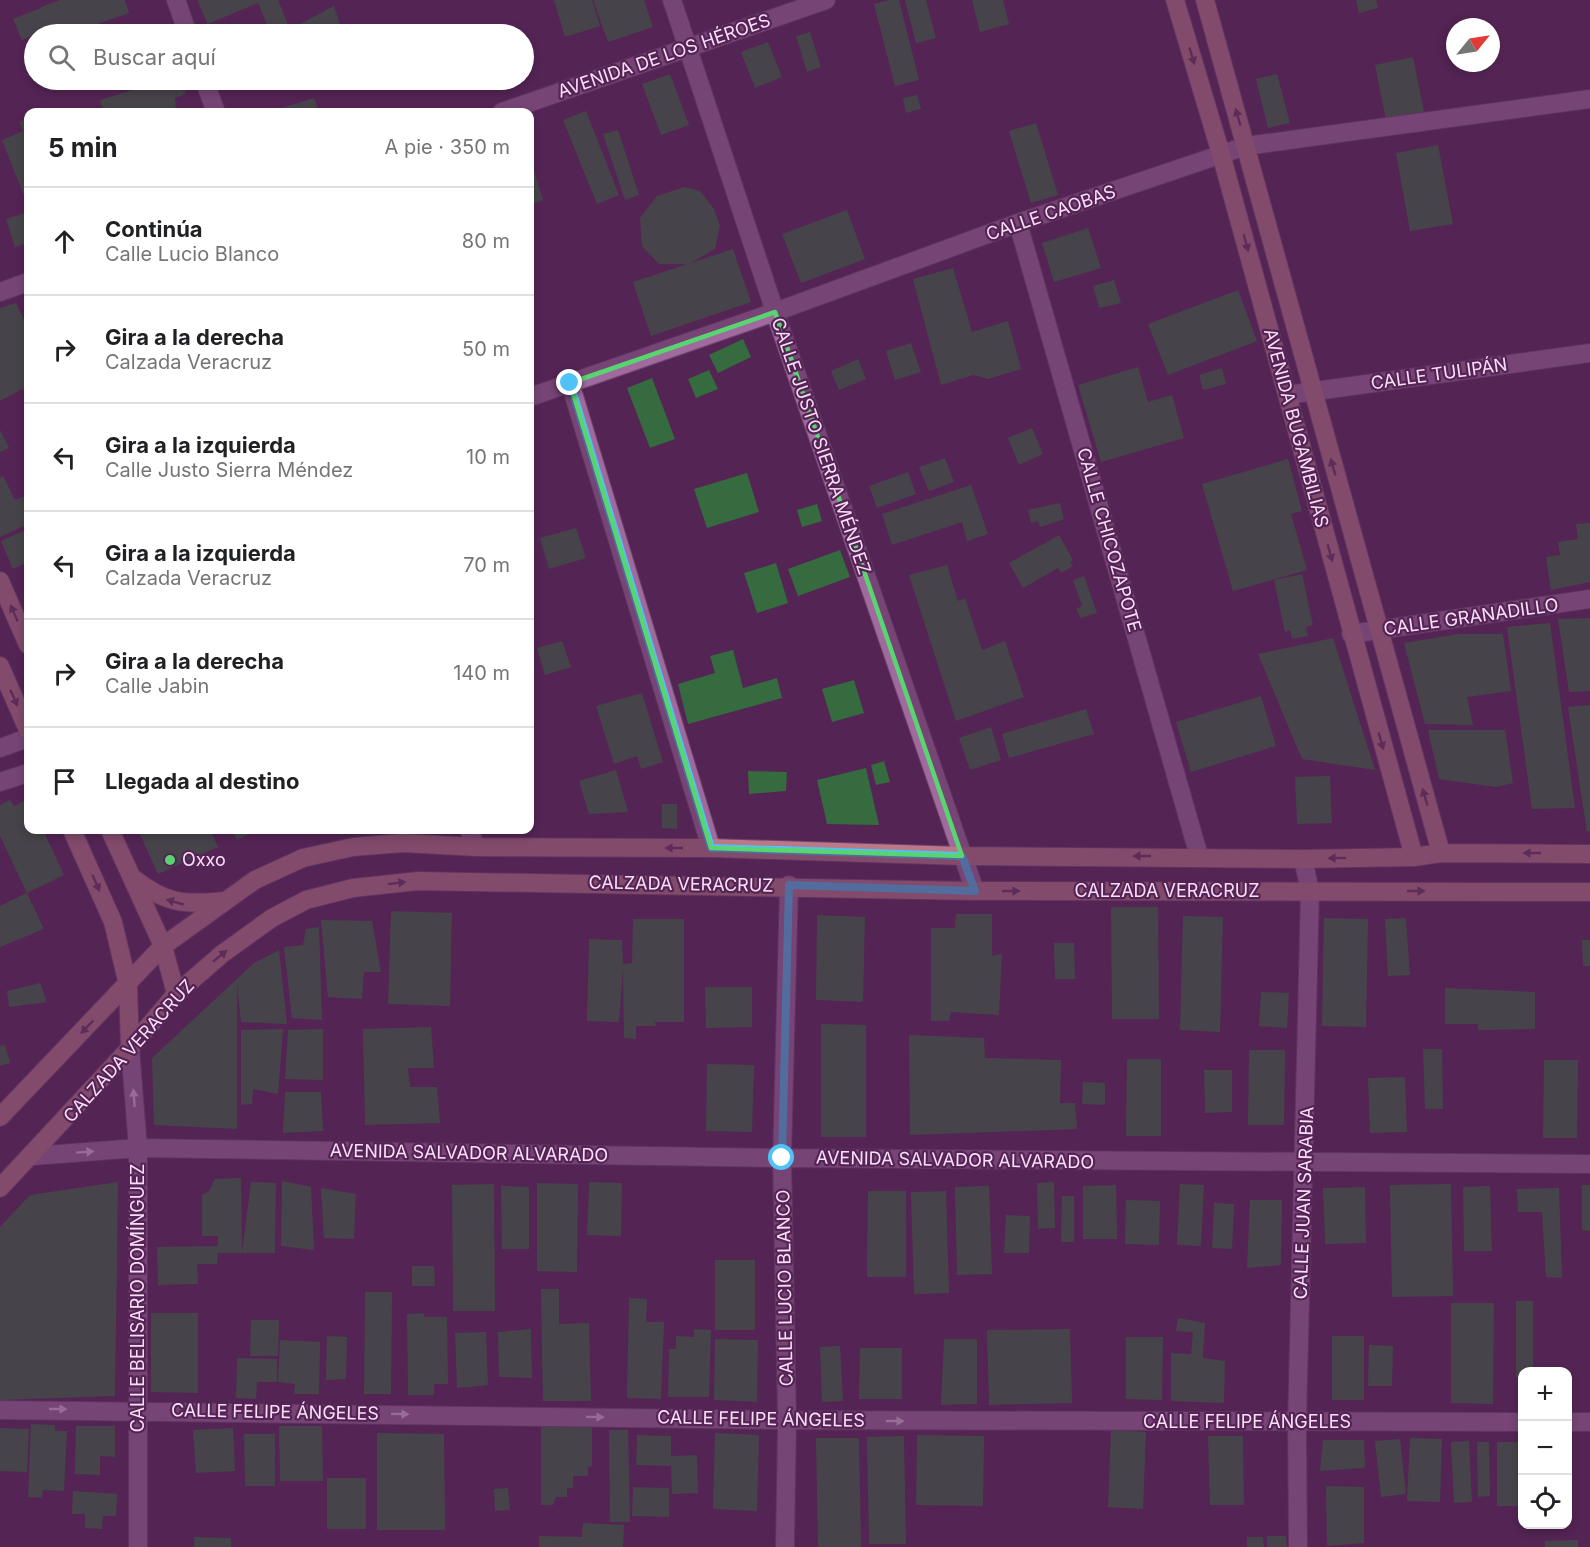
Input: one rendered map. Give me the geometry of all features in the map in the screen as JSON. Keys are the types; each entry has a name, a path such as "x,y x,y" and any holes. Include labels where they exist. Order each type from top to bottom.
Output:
{"main road":[{"name":"AVENIDA BUGAMBILIAS","path":"1175,0 1221,154 1414,857"},
{"name":"AVENIDA BUGAMBILIAS","path":"1205,0 1441,853"},
{"path":"0,581 24,636"},
{"path":"0,666 24,721"},
{"path":"74,834 113,922 128,985 130,1048"},
{"path":"112,834 163,946 176,994"},
{"name":"CALZADA VERACRUZ","path":"0,1117 163,946 255,880 303,858 353,847 403,843 476,847 711,848 962,856 1199,856 1303,859 1414,857 1441,853 1590,854"},
{"path":"131,877 150,892 170,901 188,905 226,901"},
{"name":"CALZADA VERACRUZ","path":"0,1188 33,1156 176,994 222,954 272,918 306,900 353,888 418,881 789,885 975,891 1590,892"}],"street":[{"path":"176,0 184,24"},
{"name":"CALLE JUSTO SIERRA MÉNDEZ","path":"672,0 775,312 975,891"},
{"name":"AVENIDA DE LOS HÉROES","path":"513,108 826,0"},
{"path":"208,90 214,108"},
{"name":"CALLE CAOBAS","path":"534,396 775,312 1018,223 1246,146 1590,99"},
{"name":"CALLE CHICOZAPOTE","path":"1018,223 1199,856"},
{"path":"0,292 24,283"},
{"name":"CALLE TULIPÁN","path":"1287,395 1590,353"},
{"path":"570,383 711,848"},
{"name":"CALLE GRANADILLO","path":"1351,634 1590,599"},
{"path":"0,748 24,739"},
{"path":"0,782 24,774"},
{"path":"471,834 476,847"},
{"name":"CALLE JUAN SARABIA","path":"1298,1547 1297,1423 1310,891 1303,859"},
{"name":"CALLE LUCIO BLANCO","path":"786,1547 787,1420 782,1158 789,885"},
{"name":"CALLE BELISARIO DOMÍNGUEZ","path":"130,1048 138,1148 140,1409 138,1547"},
{"name":"AVENIDA SALVADOR ALVARADO","path":"33,1156 138,1148 1305,1164 1590,1164"},
{"name":"CALLE FELIPE ÁNGELES","path":"0,1410 140,1409 787,1420 1518,1422"},
{"path":"1572,1422 1590,1422"}],"highlighted area":[{"path":"775,312 962,856 711,848 570,383"}],"building":[{"path":"60,0 125,0 129,13 98,24 24,24 24,39 22,40 13,19 41,8 44,16 41,7"},
{"path":"197,0 278,0 288,24 267,24 258,3 208,24"},
{"path":"554,0 592,0 600,26 565,37"},
{"path":"593,0 644,0 653,27 608,42"},
{"path":"899,0 919,80 895,86 874,4"},
{"path":"905,0 926,0 936,38 916,43"},
{"path":"972,0 1003,0 1009,24 980,32"},
{"path":"1356,0 1376,0 1378,8 1359,13"},
{"path":"334,6 340,24 300,24"},
{"path":"810,32 821,67 807,72 796,36"},
{"path":"768,42 782,77 755,88 741,52"},
{"path":"1413,57 1424,112 1386,120 1375,65"},
{"path":"670,74 689,125 661,135 642,84"},
{"path":"1277,74 1290,123 1268,128 1256,79"},
{"path":"132,90 185,90 186,94 175,98 176,108 103,108 100,100"},
{"path":"917,95 921,109 906,113 903,98"},
{"path":"314,98 318,108 282,108"},
{"path":"586,111 619,195 597,204 563,120"},
{"path":"24,120 24,196 2,140 23,131 19,122"},
{"path":"1036,123 1058,195 1031,203 1009,131"},
{"path":"618,130 639,195 625,200 603,134"},
{"path":"1438,145 1453,224 1410,231 1396,153"},
{"path":"534,171 543,200 534,203"},
{"path":"684,187 700,191 714,209 720,226 715,249 689,264 659,264 642,246 640,218 657,196"},
{"path":"847,210 865,259 801,283 782,234"},
{"path":"24,213 24,244 15,247 6,219"},
{"path":"1088,228 1101,268 1054,282 1042,243"},
{"path":"733,249 751,302 651,336 633,282"},
{"path":"953,268 972,332 1008,321 1021,369 988,379 973,375 941,385 913,279"},
{"path":"1114,280 1121,303 1099,308 1093,286"},
{"path":"1238,290 1257,341 1168,375 1148,324"},
{"path":"16,303 24,320 24,391 22,389 0,401 0,308"},
{"path":"743,339 751,357 718,373 709,355"},
{"path":"911,343 921,372 895,380 886,351"},
{"path":"858,359 866,379 839,390 831,371"},
{"path":"1138,367 1148,402 1172,395 1184,438 1101,462 1078,385"},
{"path":"1222,368 1226,384 1203,390 1199,375"},
{"path":"709,370 718,389 696,398 688,379"},
{"path":"652,378 675,439 650,448 627,388"},
{"path":"1032,428 1043,454 1019,465 1008,438"},
{"path":"0,430 9,448 0,452"},
{"path":"945,458 954,482 929,491 919,467"},
{"path":"1288,459 1302,511 1291,514 1307,570 1233,591 1202,484"},
{"path":"908,472 916,494 877,508 869,486"},
{"path":"747,473 759,512 707,528 694,489"},
{"path":"3,476 15,500 24,497 24,526 0,537 0,478"},
{"path":"971,485 988,534 967,541 962,522 892,545 882,514"},
{"path":"1060,503 1064,519 1040,527 1038,521 1031,523 1028,510"},
{"path":"817,504 822,521 802,527 797,510"},
{"path":"1590,523 1590,582 1551,590 1546,557 1560,555 1558,542 1578,539 1576,524"},
{"path":"576,528 586,558 549,569 540,538"},
{"path":"24,531 24,564 13,569 1,541"},
{"path":"1059,535 1073,560 1070,562 1073,566 1061,573 1058,568 1023,588 1009,563"},
{"path":"840,550 850,577 798,596 788,569"},
{"path":"776,563 788,603 757,613 744,573"},
{"path":"947,565 958,601 965,598 982,650 1005,641 1024,697 956,721 909,575"},
{"path":"1302,574 1313,625 1306,627 1308,636 1292,639 1290,630 1285,632 1274,580"},
{"path":"1084,576 1097,613 1081,618 1076,609 1082,606 1073,580"},
{"path":"1590,618 1590,691 1569,692 1558,619"},
{"path":"1550,623 1575,808 1532,809 1507,627"},
{"path":"1459,634 1503,634 1511,691 1467,697 1473,725 1425,724 1404,643"},
{"path":"1333,638 1375,770 1302,759 1258,654"},
{"path":"562,641 571,667 545,675 537,648"},
{"path":"733,650 743,688 777,678 782,698 688,724 678,684 715,673 710,656"},
{"path":"854,680 864,713 832,722 822,689"},
{"path":"642,693 663,762 641,769 637,756 614,764 596,706"},
{"path":"1261,696 1276,746 1191,772 1176,722"},
{"path":"1590,705 1590,831 1587,832 1568,707"},
{"path":"1086,709 1094,734 1009,758 1002,734"},
{"path":"991,727 1001,760 970,770 959,738"},
{"path":"1428,730 1505,730 1513,783 1496,787 1439,779"},
{"path":"884,761 890,782 876,785 871,765"},
{"path":"866,768 879,825 827,824 817,780"},
{"path":"616,770 628,812 589,814 579,781"},
{"path":"748,771 787,772 786,791 749,794"},
{"path":"1330,776 1332,823 1297,824 1295,777"},
{"path":"10,800 14,806 24,801 24,834 45,834 64,875 27,893 0,836 0,805"},
{"path":"662,804 677,804 677,829 662,828"},
{"name":"Oxxo","path":"140,834 212,834 218,847 158,874"},
{"path":"234,834 249,834 237,840"},
{"path":"27,893 44,929 0,947 0,906"},
{"path":"1111,907 1158,907 1159,1019 1112,1019"},
{"path":"391,911 452,913 450,1006 388,1004"},
{"path":"956,914 992,914 992,956 1002,954 999,1015 951,1012 949,1021 931,1021 931,928 955,928"},
{"path":"817,915 865,917 863,1002 816,1000"},
{"path":"1183,916 1223,917 1220,1032 1180,1030"},
{"path":"1324,918 1368,919 1366,1027 1322,1026"},
{"path":"1406,918 1410,975 1388,976 1385,919"},
{"path":"633,919 684,919 684,1022 655,1022 656,1026 636,1026 636,1039 624,1038 623,969 619,1022 587,1021 589,939 622,940 623,964 632,963"},
{"path":"321,920 372,921 381,972 364,972 362,999 328,997"},
{"path":"319,927 322,1020 292,1018 284,947 303,945 306,929"},
{"path":"1582,940 1590,940 1590,966 1583,966"},
{"path":"1054,943 1074,943 1075,979 1055,979"},
{"path":"279,950 287,1024 241,1022 237,984 237,1129 154,1125 152,1058 254,963"},
{"path":"40,983 47,1002 9,1007 7,991"},
{"path":"705,987 752,987 752,1027 706,1028"},
{"path":"1445,988 1535,992 1535,1029 1478,1030 1478,1024 1445,1024"},
{"path":"1261,992 1289,993 1287,1028 1259,1026"},
{"path":"821,1024 866,1025 866,1137 821,1137"},
{"path":"431,1027 434,1068 408,1068 410,1087 437,1087 440,1123 365,1125 363,1029"},
{"path":"283,1029 278,1094 253,1089 252,1104 241,1105 241,1030"},
{"path":"323,1029 323,1080 285,1079 288,1030"},
{"path":"909,1035 984,1038 985,1058 1061,1060 1060,1103 1075,1103 1077,1129 910,1135"},
{"path":"5,1045 10,1063 0,1066 0,1046"},
{"path":"1423,1049 1442,1049 1443,1109 1425,1109"},
{"path":"1249,1050 1285,1050 1284,1125 1248,1125"},
{"path":"1127,1059 1161,1059 1161,1136 1126,1136"},
{"path":"1544,1060 1578,1060 1577,1138 1543,1138"},
{"path":"707,1064 754,1065 752,1132 706,1131"},
{"path":"1204,1070 1232,1070 1232,1112 1205,1113"},
{"path":"1405,1077 1407,1132 1370,1133 1368,1078"},
{"path":"1083,1082 1105,1083 1105,1105 1082,1104"},
{"path":"285,1092 321,1092 323,1131 283,1133"},
{"path":"241,1178 242,1253 218,1253 217,1264 197,1264 198,1284 158,1285 157,1247 218,1246 218,1236 202,1236 202,1195 209,1191 215,1179"},
{"path":"282,1181 311,1187 314,1250 281,1246"},
{"path":"118,1182 115,1396 0,1400 0,1227 30,1195"},
{"path":"251,1182 276,1183 275,1253 242,1253"},
{"path":"589,1182 622,1183 621,1236 587,1235"},
{"path":"1054,1182 1055,1228 1038,1229 1037,1183"},
{"path":"537,1183 578,1184 577,1272 537,1271"},
{"path":"494,1184 495,1311 453,1311 452,1185"},
{"path":"1180,1184 1204,1185 1201,1246 1177,1245"},
{"path":"1451,1184 1453,1296 1392,1297 1390,1185"},
{"path":"1116,1185 1117,1239 1083,1239 1083,1186"},
{"path":"1582,1185 1590,1185 1590,1231 1582,1230"},
{"path":"501,1186 529,1187 529,1249 502,1249"},
{"path":"989,1186 992,1274 957,1275 955,1187"},
{"path":"1490,1186 1492,1251 1464,1251 1463,1187"},
{"path":"1365,1187 1366,1243 1325,1244 1323,1188"},
{"path":"321,1188 356,1194 354,1239 324,1238"},
{"path":"1559,1188 1562,1278 1546,1277 1542,1212 1518,1212 1517,1189"},
{"path":"868,1191 906,1191 906,1277 867,1277"},
{"path":"946,1191 949,1293 914,1294 911,1192"},
{"path":"1062,1196 1074,1196 1074,1242 1061,1242"},
{"path":"1126,1200 1160,1201 1159,1245 1125,1244"},
{"path":"1250,1200 1282,1200 1281,1265 1247,1268"},
{"path":"1214,1203 1234,1204 1232,1249 1212,1248"},
{"path":"1006,1215 1030,1216 1029,1253 1004,1253"},
{"path":"715,1260 755,1260 755,1330 715,1330"},
{"path":"412,1266 434,1266 435,1286 412,1286"},
{"path":"541,1289 559,1289 559,1324 589,1323 591,1401 543,1401"},
{"path":"365,1292 392,1292 391,1394 364,1394"},
{"path":"629,1298 647,1299 646,1322 664,1322 661,1399 627,1398"},
{"path":"1516,1301 1533,1301 1533,1367 1518,1367 1518,1377 1516,1377"},
{"path":"1451,1303 1494,1303 1493,1404 1451,1403"},
{"path":"151,1313 198,1313 198,1393 151,1392"},
{"path":"424,1313 424,1317 447,1317 448,1384 434,1384 434,1395 408,1395 407,1314"},
{"path":"1178,1318 1205,1323 1203,1358 1225,1361 1224,1403 1171,1401 1171,1353 1191,1354 1193,1332 1176,1331"},
{"path":"251,1320 279,1320 278,1356 250,1356"},
{"path":"531,1329 532,1378 499,1377 498,1332"},
{"path":"694,1329 711,1330 709,1397 668,1397 669,1349 676,1349 676,1336 694,1337"},
{"path":"1070,1329 1072,1403 989,1405 987,1330"},
{"path":"486,1332 488,1385 457,1388 455,1333"},
{"path":"327,1336 347,1337 346,1379 326,1380"},
{"path":"1332,1336 1364,1336 1364,1400 1332,1400"},
{"path":"1126,1337 1163,1337 1162,1400 1126,1399"},
{"path":"715,1339 758,1340 757,1402 714,1400"},
{"path":"944,1339 977,1339 977,1404 941,1405"},
{"path":"280,1340 320,1342 319,1394 294,1394 295,1384 278,1382"},
{"path":"1369,1345 1393,1346 1392,1386 1368,1386"},
{"path":"840,1346 843,1401 822,1402 820,1347"},
{"path":"860,1348 902,1348 902,1399 859,1399"},
{"path":"237,1358 277,1359 277,1382 257,1382 256,1399 236,1398"},
{"path":"31,1424 55,1425 55,1431 67,1431 64,1491 43,1490 42,1498 28,1497"},
{"path":"76,1426 115,1426 115,1457 100,1456 100,1475 75,1474"},
{"path":"279,1426 322,1426 323,1481 280,1481"},
{"path":"541,1427 592,1427 592,1466 588,1467 588,1476 573,1476 573,1488 567,1488 567,1497 556,1497 553,1505 541,1505"},
{"path":"0,1428 29,1429 27,1472 0,1471"},
{"path":"233,1428 235,1471 196,1473 193,1430"},
{"path":"609,1430 628,1430 630,1522 610,1522"},
{"path":"1111,1430 1146,1432 1143,1509 1108,1507"},
{"path":"377,1433 444,1434 445,1530 377,1530"},
{"path":"715,1433 759,1435 757,1511 713,1509"},
{"path":"244,1434 275,1434 275,1486 245,1486"},
{"path":"637,1435 671,1436 671,1456 697,1455 698,1493 672,1494 671,1466 636,1465"},
{"path":"917,1435 984,1436 983,1506 916,1505"},
{"path":"904,1436 906,1544 869,1544 867,1437"},
{"path":"1208,1436 1243,1436 1244,1505 1210,1505"},
{"path":"816,1438 859,1438 861,1547 818,1547"},
{"path":"1410,1438 1442,1439 1440,1502 1407,1501"},
{"path":"1400,1439 1406,1494 1381,1497 1375,1441"},
{"path":"1323,1440 1364,1440 1365,1468 1320,1471"},
{"path":"1469,1441 1472,1502 1454,1503 1451,1442"},
{"path":"1477,1442 1489,1442 1490,1496 1478,1497"},
{"path":"1497,1442 1518,1442 1518,1506 1497,1506"},
{"path":"327,1478 366,1478 366,1529 327,1529"},
{"path":"1326,1486 1364,1487 1364,1543 1327,1546"},
{"path":"633,1487 669,1488 669,1517 632,1516"},
{"path":"508,1488 510,1510 495,1511 494,1489"},
{"path":"73,1491 117,1494 116,1516 103,1516 102,1529 85,1528 85,1514 72,1514"},
{"path":"583,1523 624,1525 623,1547 539,1547 539,1536 582,1537"},
{"path":"1267,1536 1286,1536 1287,1547 1267,1547"},
{"path":"194,1537 231,1538 231,1547 194,1547"},
{"path":"1247,1537 1263,1537 1264,1547 1247,1547"},
{"path":"1578,1540 1578,1547 1545,1547 1545,1541"}],"place":[{"name":"Oxxo","path":"170,860"}],"route":[{"path":"570,383 711,848 962,856 975,891 789,885 782,1158"}]}
